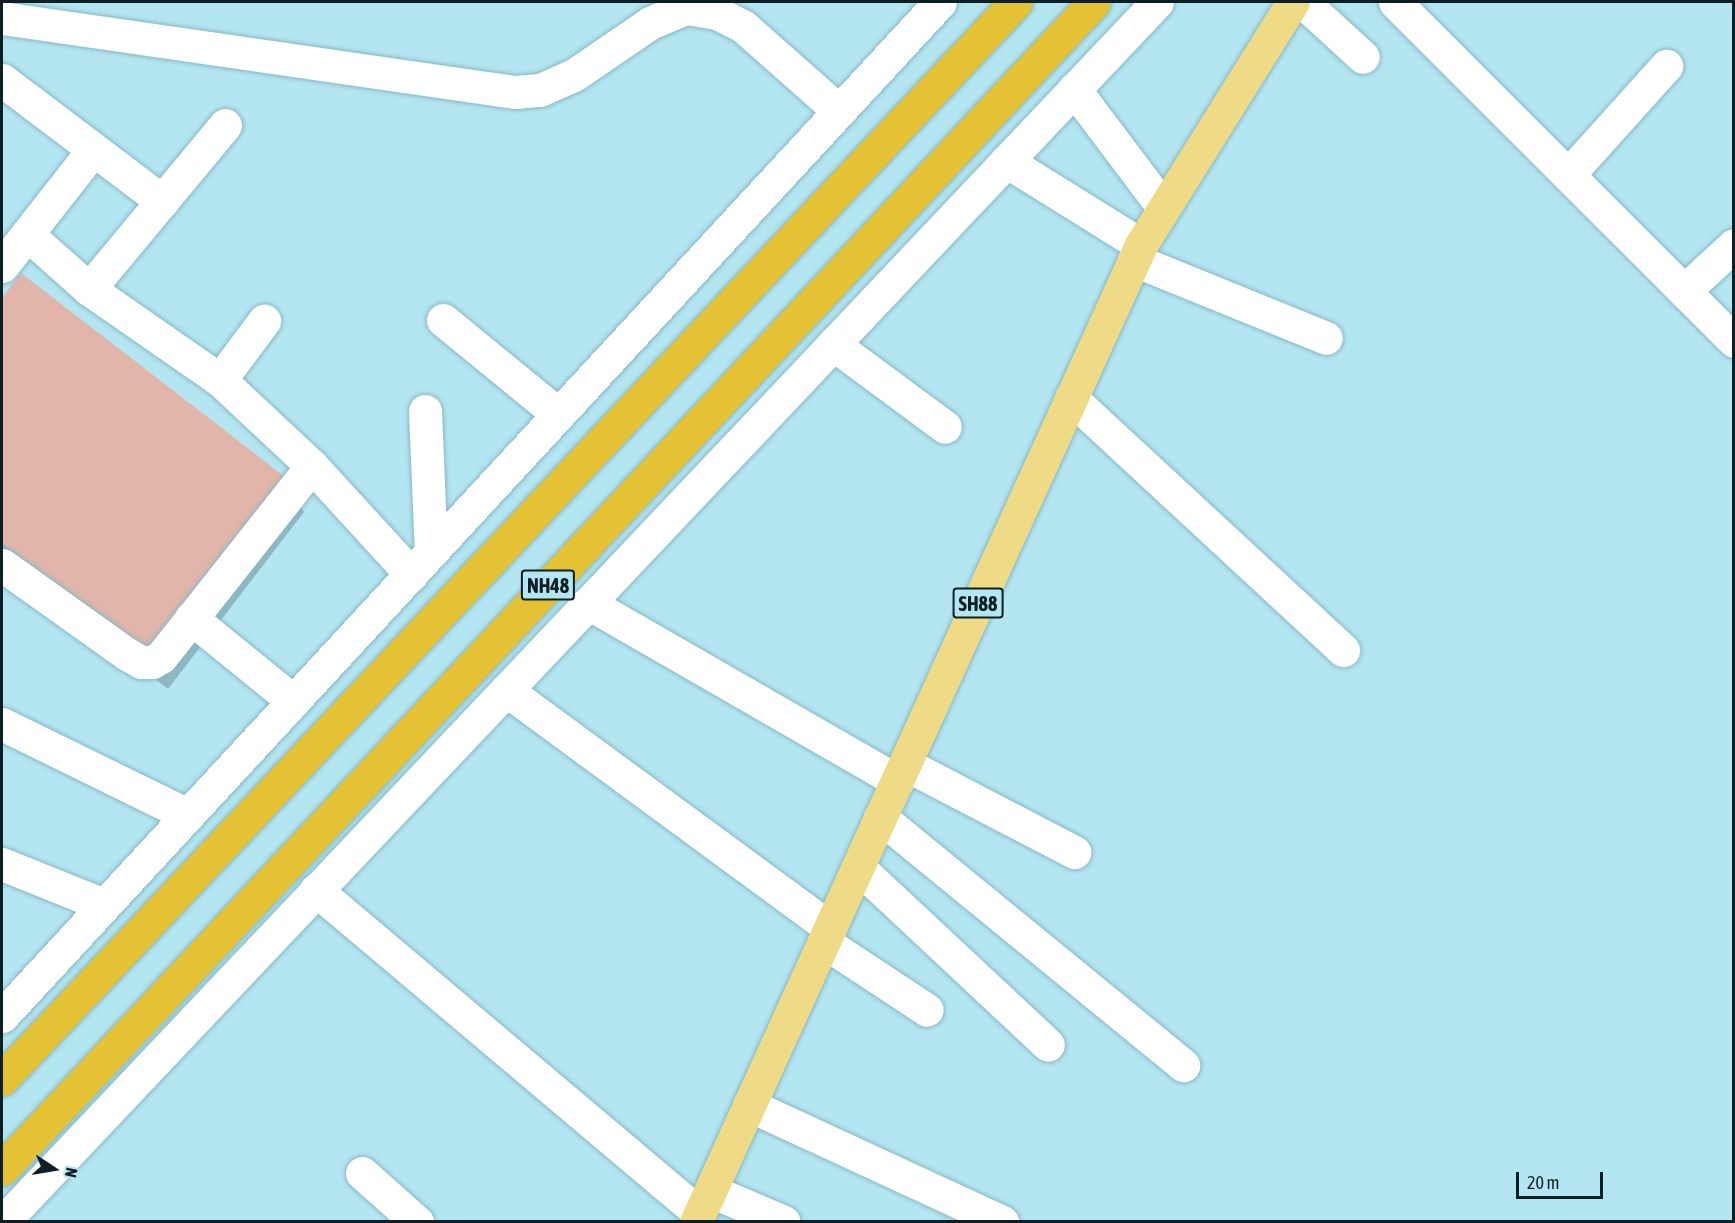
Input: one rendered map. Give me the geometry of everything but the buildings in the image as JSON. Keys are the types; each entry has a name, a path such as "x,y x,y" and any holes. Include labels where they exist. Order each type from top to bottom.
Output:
{"highway":[{"name":"NH48","path":"2,1078 1016,2"},
{"name":"NH48","path":"2,1168 1094,2"}],"main road":[{"name":"SH88","path":"702,1209 1137,253 1163,207 1293,2"}],"street":[{"path":"2,1016 940,2"},
{"path":"3,1221 1157,2"},
{"path":"1303,2 1363,57"},
{"path":"1395,2 1734,341"},
{"path":"2,18 515,92 540,90 574,75 650,23 686,8 717,14 744,27 839,111"},
{"path":"1568,175 1666,66"},
{"path":"2,80 162,201"},
{"path":"1074,89 1163,207"},
{"path":"89,289 225,125"},
{"path":"2,266 93,150"},
{"path":"1006,161 1137,253 1326,338"},
{"path":"27,234 89,289 220,380 421,563"},
{"path":"1684,291 1734,245"},
{"path":"443,320 558,414"},
{"path":"220,380 264,321"},
{"path":"833,344 945,427"},
{"path":"1071,398 1343,650"},
{"path":"421,563 425,411"},
{"path":"2,565 141,662 152,662 161,657 312,466"},
{"path":"588,603 901,773 1074,852"},
{"path":"191,618 293,701"},
{"path":"506,690 927,1010"},
{"path":"2,724 188,814"},
{"path":"880,817 1183,1065"},
{"path":"2,864 104,905"},
{"path":"858,867 1048,1045"},
{"path":"316,890 702,1209 784,1221"},
{"path":"749,1105 1002,1221"},
{"path":"362,1173 417,1221"}]}
